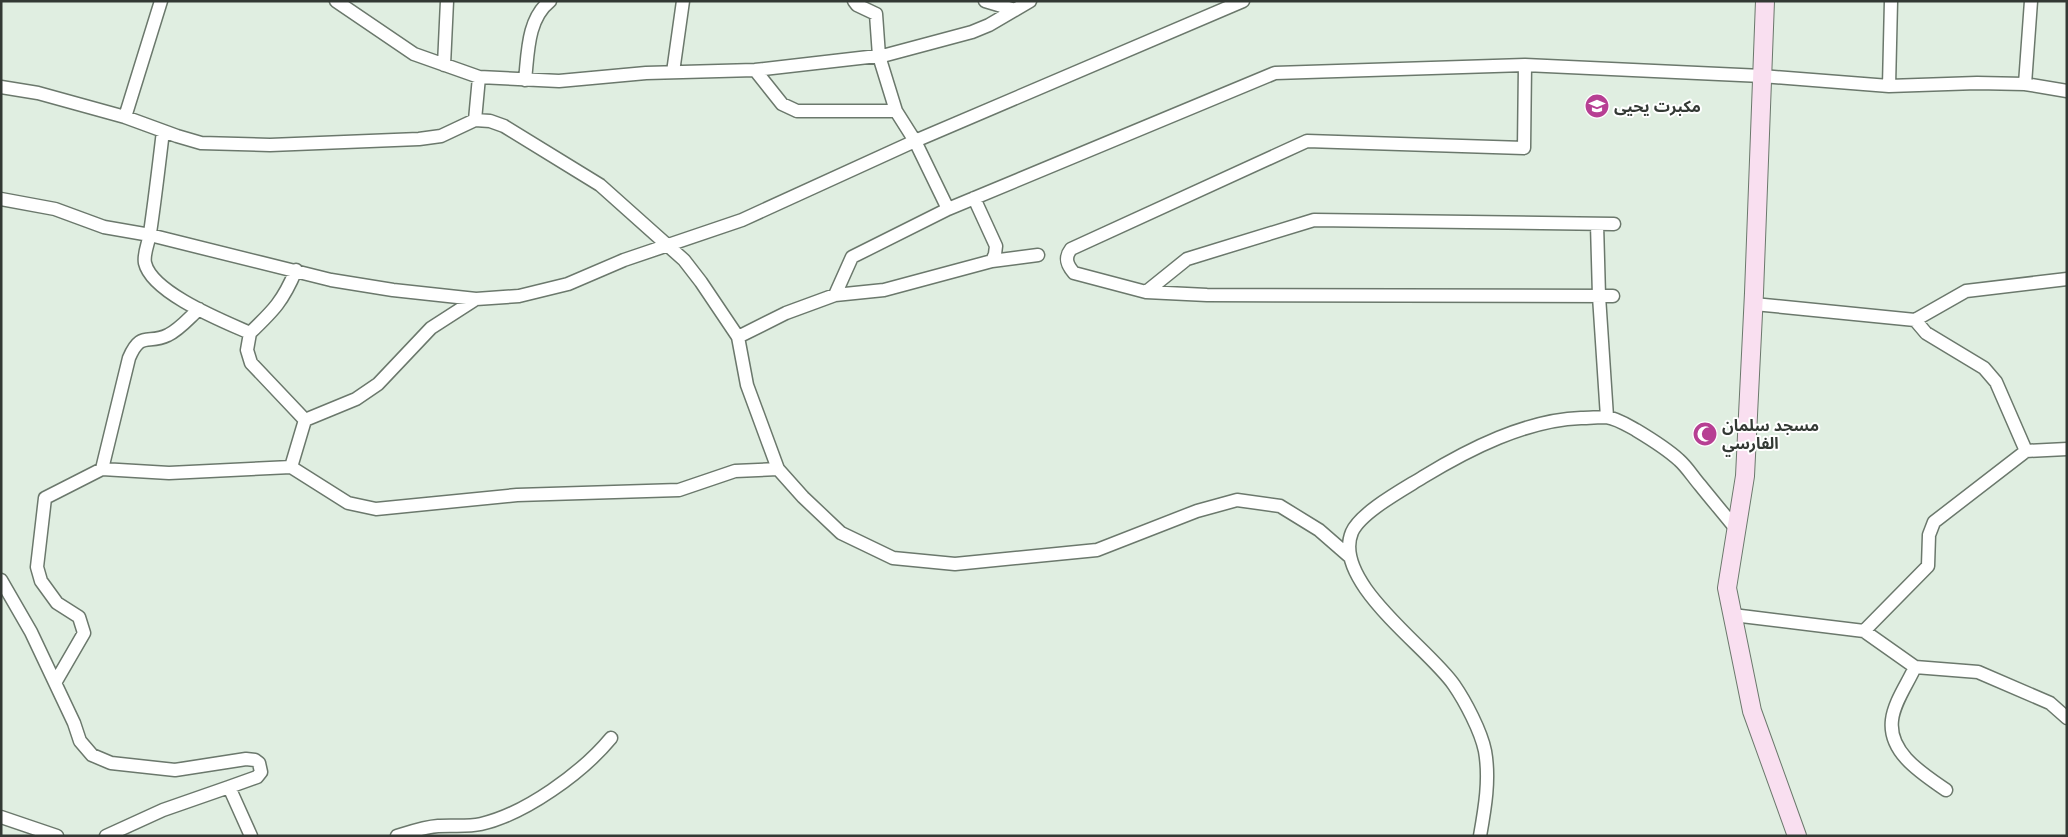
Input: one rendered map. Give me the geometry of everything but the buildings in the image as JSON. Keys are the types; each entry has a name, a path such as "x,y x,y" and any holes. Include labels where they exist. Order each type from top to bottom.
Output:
{"street":[{"path":"125,117 161,1"},
{"path":"336,1 414,54 479,78 560,81 673,72 755,70 879,56 972,32 1030,1"},
{"path":"444,65 447,1"},
{"path":"525,80 531,30 543,6 550,1"},
{"path":"673,72 683,1"},
{"path":"854,1 856,5 876,14 879,56 896,111 915,140 948,209"},
{"path":"985,1 1015,10"},
{"path":"1,199 56,209 104,227 296,270 331,280 393,290 476,298 519,296 568,284 624,260 742,220 915,140 1243,1"},
{"path":"1766,1 1745,476 1727,588 1752,711 1797,836"},
{"path":"1889,86 1891,1"},
{"path":"2025,84 2031,1"},
{"path":"1525,65 1524,148 1307,141 1071,249 1067,254 1067,261 1074,273 1146,292 1217,295 1613,296"},
{"path":"835,295 852,257 948,209 1275,73 1525,65 1762,76 1889,86 1976,82 2025,84 2067,92"},
{"path":"755,70 782,104 797,111 896,111"},
{"path":"475,120 479,78"},
{"path":"1,87 38,93 125,117 201,143 270,145 419,139 441,136 475,120 490,121 504,126 600,185 684,260 738,337 747,385 778,469 803,497 841,534 893,558 955,564 1097,550 1197,511 1237,500 1280,506 1319,530 1350,557"},
{"path":"163,131 150,236 144,261 148,272 156,281 199,310 250,332"},
{"path":"974,198 996,246 992,260"},
{"path":"1146,292 1187,259 1314,220 1614,224"},
{"path":"1598,224 1599,296 1607,417"},
{"path":"738,337 786,313 835,295 884,290 992,260 1038,254"},
{"path":"296,270 286,294 274,310 250,332 247,350 251,363 305,420"},
{"path":"1754,304 1915,320 1966,291 2067,279"},
{"path":"290,467 305,420 356,399 378,384 431,328 476,298"},
{"path":"102,469 128,358 132,349 137,343 144,340 168,335 199,310"},
{"path":"1915,320 1926,334 1984,368 1996,382 2026,450"},
{"path":"1480,836 1487,794 1485,750 1471,715 1453,684 1383,611 1354,572 1350,557 1350,541 1353,530 1360,521 1390,498 1429,473 1477,447 1526,428 1569,418 1607,417 1646,436 1681,461 1736,529"},
{"path":"1864,631 1928,566 1929,535 1934,522 2026,450 2067,449"},
{"path":"55,682 84,633 79,617 57,603 41,581 37,567 45,498 102,469 169,473 290,467 348,503 376,509 517,495 679,490 735,471 778,469"},
{"path":"1,580 31,632 80,741 92,755 111,763 175,770 246,759 255,760 259,763 261,772 257,777 163,810 106,836"},
{"path":"1732,615 1864,631 1915,667 1978,672 2050,703 2067,718"},
{"path":"1915,667 1899,700 1892,720 1894,739 1904,757 1946,790"},
{"path":"397,836 436,826 478,825 505,817 534,802 550,791 597,755 611,738"},
{"path":"228,787 251,836"},
{"path":"1,817 57,836"}],"place":[{"name":"مكبرت يحيى","path":"1597,106"},
{"name":"مسجد سلمان الفارسي","path":"1705,434"}]}
